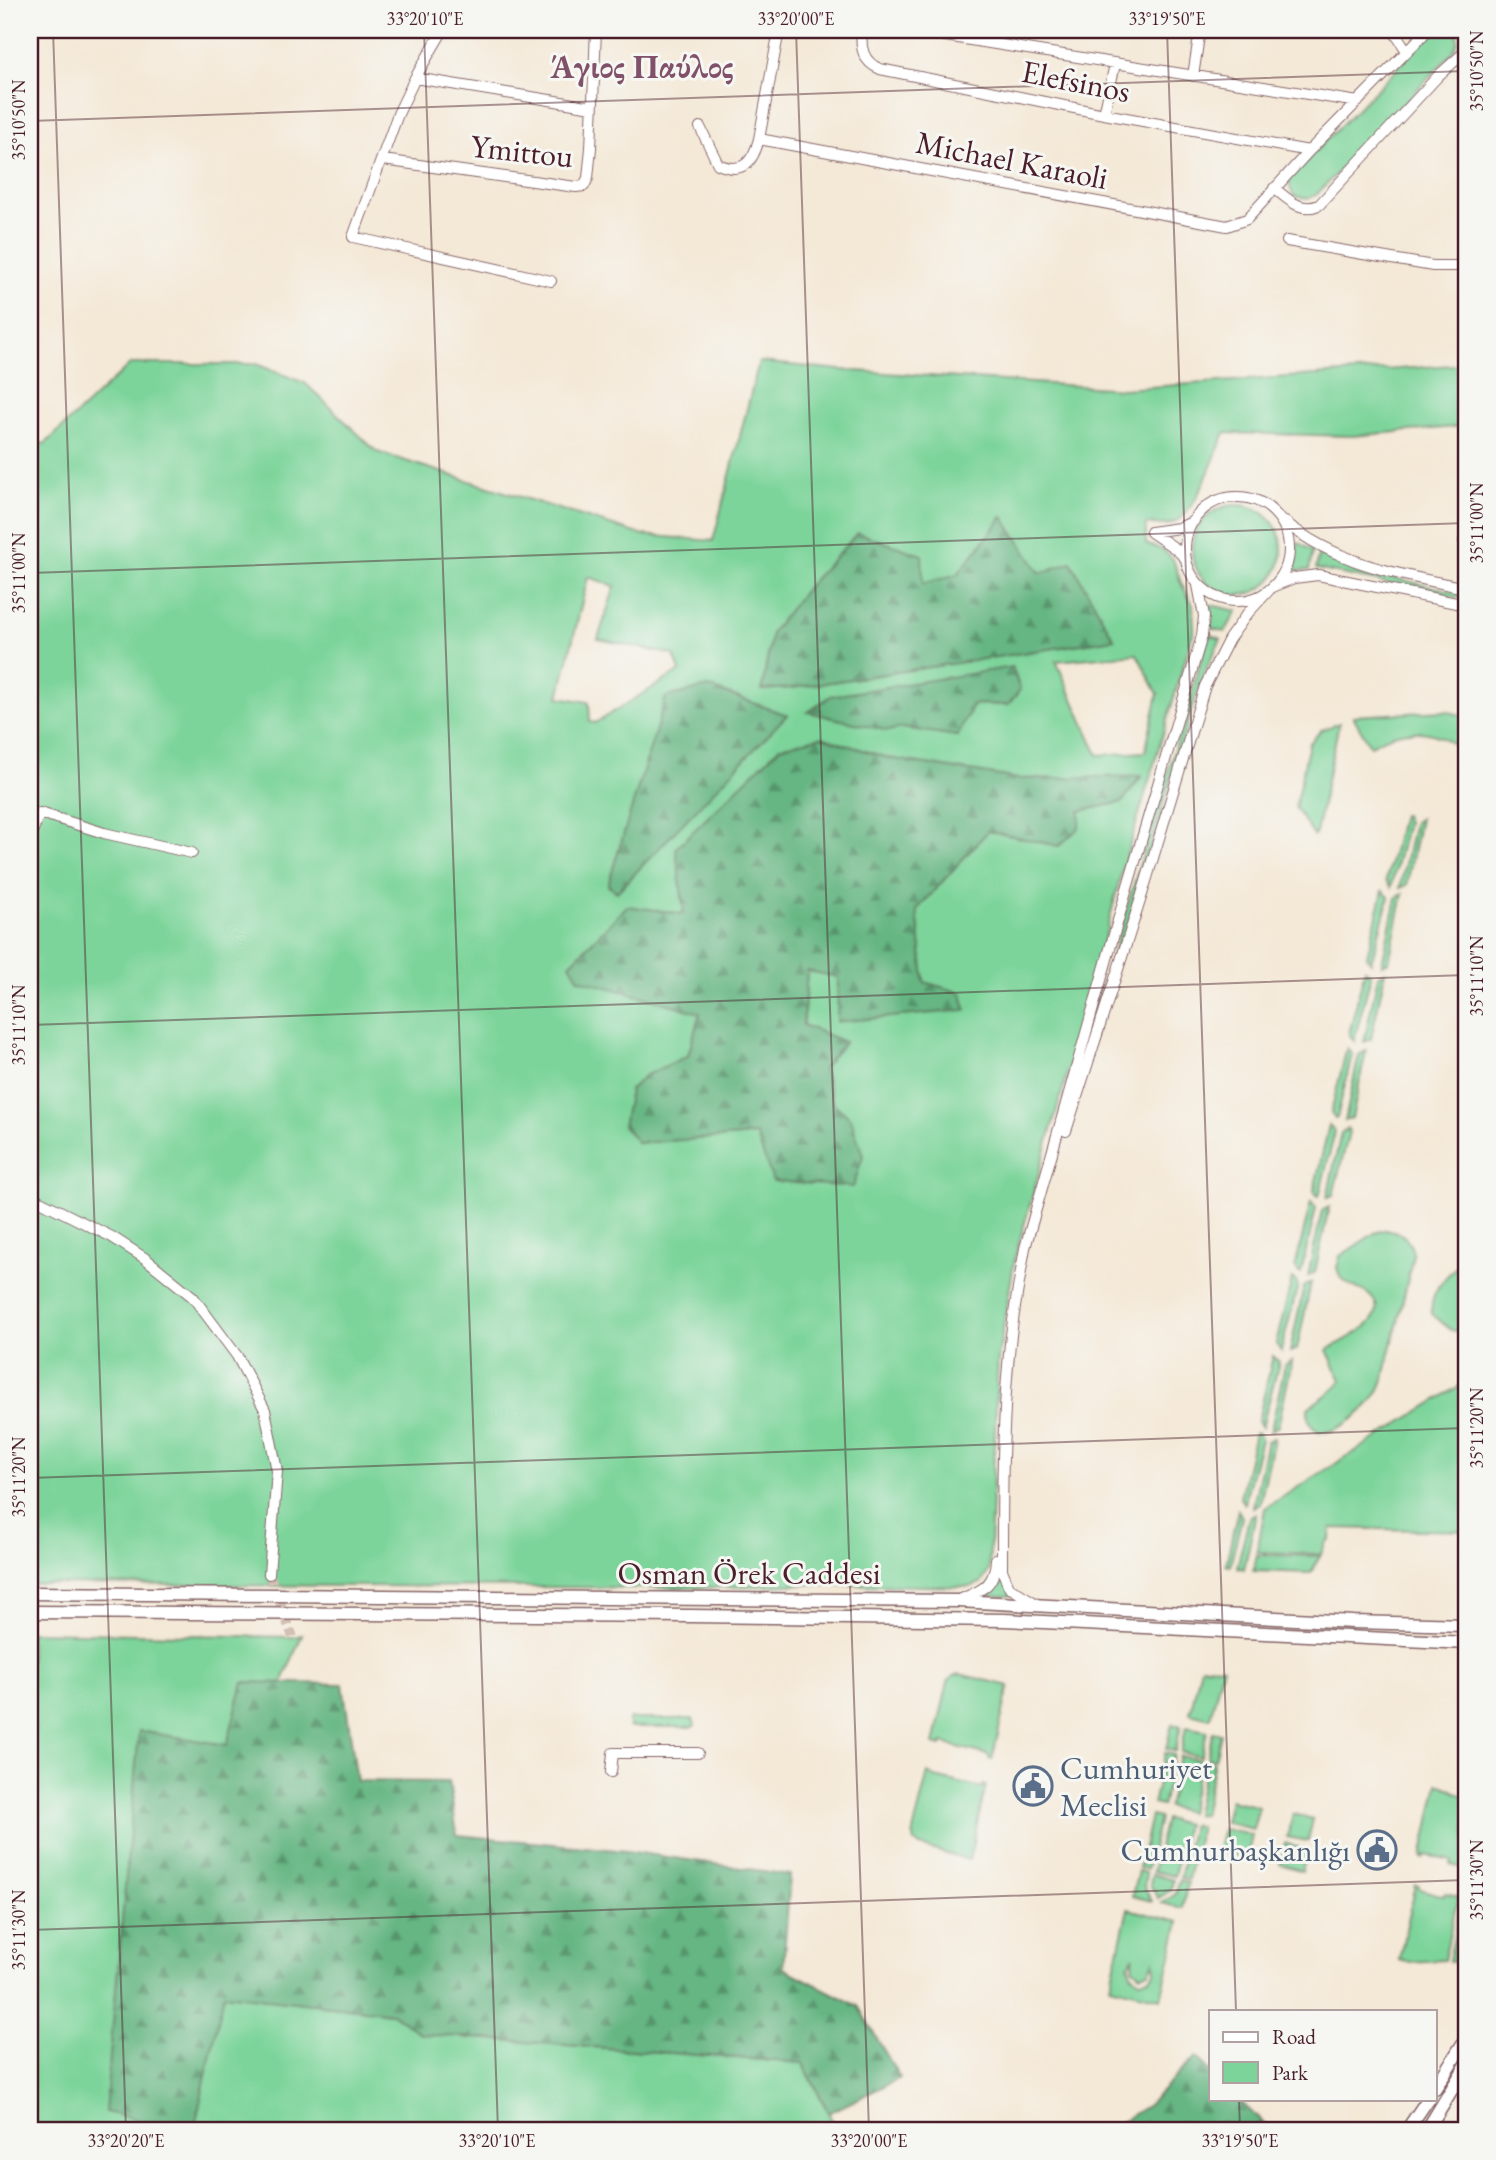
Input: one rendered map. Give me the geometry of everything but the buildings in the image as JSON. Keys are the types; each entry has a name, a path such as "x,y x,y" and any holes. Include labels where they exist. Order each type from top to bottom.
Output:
{"main road":[{"name":"Osman Örek Caddesi","path":"30,1593 958,1601 1353,1622 1466,1625"},
{"name":"Osman Örek Caddesi","path":"30,1612 677,1615 990,1620 1466,1643"},
{"path":"1436,2086 1466,2039"},
{"path":"1427,2130 1465,2072"},
{"path":"1407,2130 1427,2100"}],"street":[{"path":"443,30 398,114 353,237 551,281"},
{"name":"Ymittou","path":"383,160 584,186 588,178 591,148 596,30"},
{"path":"700,127 718,164 738,168 748,164 755,156 779,30"},
{"name":"Elefsinos","path":"862,30 860,46 864,55 868,62 880,69 1104,114 1309,151"},
{"path":"908,30 1358,102"},
{"path":"1193,76 1200,30"},
{"path":"1393,30 1407,51"},
{"path":"1428,30 1274,188 1297,206 1308,208 1319,205 1439,75 1466,51"},
{"path":"1104,114 1115,64"},
{"path":"415,78 592,107"},
{"name":"Michael Karaoli","path":"759,139 1221,226 1239,223 1252,214 1274,188"},
{"path":"1287,241 1433,266 1466,266"},
{"path":"1186,560 1176,549 1151,532 1179,528 1194,521 1212,504 1237,498 1262,504 1294,529 1325,548 1366,566 1466,589"},
{"path":"1020,1282 1205,686 1229,639 1282,575 1289,557 1288,534 1279,517"},
{"path":"1194,521 1186,538 1186,560 1198,585 1211,595 1231,601 1255,598 1294,578 1318,575 1466,605"},
{"path":"958,1601 988,1586 996,1571 1009,1352 1026,1248 1202,636 1204,616 1198,585"},
{"path":"30,837 40,813 104,833 192,853"},
{"path":"30,1196 112,1237 146,1259 193,1297 237,1356 265,1410 277,1471 269,1574"},
{"path":"1002,1475 1002,1570 1009,1587 1035,1603"},
{"path":"611,1772 613,1753 698,1753"}],"green space":[{"path":"1435,30 1457,30 1458,41 1453,52 1317,194 1308,199 1294,196 1290,188 1290,177"},
{"path":"759,362 1123,389 1466,364 1466,426 1352,436 1225,433 1190,508 1173,523 1146,524 1146,544 1163,550 1173,559 1181,583 1193,605 1194,630 1120,878 1097,969 1015,1257 998,1359 989,1571 981,1583 970,1587 816,1584 694,1588 30,1584 30,441 45,444 130,364 256,364 305,383 377,452 642,535 713,541","holes":["1003,517 1040,573 1114,639 792,688 762,690 772,632 810,584 858,533 923,584 958,574","588,577 615,586 598,639 674,655 680,671 595,723 590,722 589,702 559,697","1137,654 1158,694 1145,752 1098,755 1056,661","1012,667 1020,689 1008,705 974,704 957,736 903,728","708,687 786,715 617,892 608,886","821,737 888,758 1019,779 1141,777 1122,802 1080,811 1059,846 988,831 917,910 924,982 961,993 838,1022 838,976 807,971 803,1025 823,1068 833,1103 851,1119 756,1135 638,1143 644,1076 688,1056 700,1012 579,979 627,906 684,914"]},
{"path":"1237,505 1254,508 1269,518 1279,533 1282,550 1279,567 1269,582 1254,592 1237,595 1220,592 1205,582 1195,567 1192,550 1195,533 1205,518 1220,508"},
{"path":"1003,517 1040,573 1071,562 1114,639 792,688 762,690 772,632 810,584 858,533 922,555 923,584 958,574"},
{"path":"1299,543 1313,551 1309,570 1295,571"},
{"path":"1319,553 1365,572 1466,594 1466,599 1316,569"},
{"path":"1211,605 1237,611 1225,632 1210,628"},
{"path":"1209,634 1221,639 1193,705 1081,1078 1076,1077"},
{"path":"1012,667 1020,690 1008,705 974,704 957,736 903,728 888,731 808,712 831,696"},
{"path":"708,687 787,715 617,892 608,885 666,697"},
{"path":"1444,711 1466,716 1466,757 1445,739 1421,732 1395,734 1370,746 1353,716"},
{"path":"1339,723 1314,836 1295,807 1309,744 1321,730"},
{"path":"821,737 888,758 1019,779 1141,776 1122,802 1080,811 1079,828 1059,846 988,831 917,909 924,982 962,993 966,1010 837,1022 838,977 807,971 803,1025 845,1042 823,1068 833,1103 851,1119 863,1156 853,1187 773,1181 756,1135 638,1143 623,1126 630,1090 644,1076 688,1056 700,1013 579,979 570,964 627,906 684,914 676,848 780,747"},
{"path":"1402,815 1407,822 1391,887 1386,880"},
{"path":"1420,818 1407,885 1400,888 1414,822"},
{"path":"1383,891 1389,897 1371,962 1367,956"},
{"path":"1403,894 1389,961 1382,964 1396,898"},
{"path":"1365,969 1371,975 1354,1041 1349,1034"},
{"path":"1385,972 1371,1039 1364,1042 1378,976"},
{"path":"1347,1048 1352,1054 1335,1119 1331,1112"},
{"path":"1366,1051 1352,1118 1345,1121 1359,1055"},
{"path":"1329,1125 1335,1131 1317,1196 1314,1190"},
{"path":"1348,1129 1333,1195 1327,1198 1341,1133"},
{"path":"1311,1202 1316,1208 1299,1273 1295,1267"},
{"path":"1329,1207 1315,1272 1308,1276 1322,1211"},
{"path":"1384,1230 1395,1231 1403,1236 1410,1244 1413,1254 1382,1381 1372,1400 1351,1420 1327,1432 1317,1431 1311,1423 1308,1408 1336,1388 1341,1380 1327,1350 1364,1328 1376,1312 1375,1303 1368,1294 1340,1277 1337,1268 1340,1256"},
{"path":"1466,1256 1466,1332 1451,1330 1432,1314 1432,1305 1437,1289"},
{"path":"1292,1279 1298,1285 1281,1351 1276,1344"},
{"path":"1311,1283 1297,1349 1290,1352 1304,1287"},
{"path":"1273,1356 1279,1362 1262,1427 1258,1421"},
{"path":"1292,1361 1278,1426 1271,1430 1285,1365"},
{"path":"1464,1383 1466,1531 1331,1528 1330,1540 1326,1542 1321,1554 1257,1552 1265,1508"},
{"path":"1255,1433 1258,1433 1261,1439 1244,1504 1240,1498"},
{"path":"1274,1438 1260,1503 1253,1507 1267,1441"},
{"path":"1238,1510 1242,1517 1230,1566 1226,1564"},
{"path":"1256,1514 1244,1569 1237,1567 1249,1518"},
{"path":"1257,1555 1320,1556 1311,1573 1253,1571"},
{"path":"999,1573 1014,1596 981,1596 980,1595"},
{"path":"30,1632 302,1635 105,2111 184,2130 30,2130"},
{"path":"1201,1666 1223,1667 1210,1718 1190,1713"},
{"path":"959,1674 1009,1686 992,1760 989,1755 942,1743 941,1746 934,1744 948,1682"},
{"path":"243,1682 343,1684 357,1781 449,1782 457,1835 627,1851 790,1875 783,1968 858,2006 900,2078 829,2113 803,2063 421,2034 392,2013 224,1994 194,2130 105,2112 139,1731 227,1745"},
{"path":"629,1719 693,1719 695,1725 629,1727"},
{"path":"1172,1724 1181,1726 1175,1751 1166,1749"},
{"path":"1186,1727 1207,1731 1201,1757 1181,1752"},
{"path":"1213,1732 1221,1734 1215,1759 1207,1758"},
{"path":"1165,1753 1174,1755 1162,1806 1153,1804"},
{"path":"1180,1756 1200,1760 1189,1812 1168,1807"},
{"path":"1206,1761 1214,1762 1203,1815 1195,1814"},
{"path":"928,1773 982,1788 983,1785 986,1786 969,1860 920,1846 915,1842 913,1832"},
{"path":"1438,1783 1466,1797 1466,1856 1463,1868 1451,1865 1452,1861 1426,1855 1422,1858"},
{"path":"1230,1800 1259,1807 1253,1829 1225,1822"},
{"path":"1293,1814 1313,1819 1308,1841 1287,1837"},
{"path":"1151,1816 1159,1818 1147,1869 1139,1868"},
{"path":"1165,1819 1186,1824 1174,1876 1153,1871"},
{"path":"1192,1825 1200,1827 1188,1879 1180,1878"},
{"path":"1223,1829 1252,1835 1247,1858 1217,1852"},
{"path":"1285,1843 1307,1851 1302,1871 1280,1864"},
{"path":"1138,1871 1146,1873 1144,1886 1152,1901 1132,1896"},
{"path":"1152,1874 1173,1880 1171,1890 1158,1898 1150,1885"},
{"path":"1179,1881 1188,1882 1182,1908 1162,1903 1176,1894"},
{"path":"1416,1885 1419,1889 1444,1896 1445,1893 1458,1896 1444,1960 1399,1960"},
{"path":"1463,1897 1466,1898 1466,1964 1449,1961"},
{"path":"1128,1909 1179,1922 1161,1998 1110,1986","holes":["1134,1956 1132,1967 1140,1974 1149,1972 1154,1961 1155,1972 1150,1978 1140,1980 1132,1975 1128,1965"]},
{"path":"223,1994 392,2013 422,2034 803,2063 837,2130 194,2130"},
{"path":"1196,2057 1209,2070 1209,2100 1239,2100 1270,2130 1108,2130 1148,2105"}],"tunnel":[{"path":"269,1574 293,1637"}],"place":[{"name":"Cumhuriyet Meclisi","path":"1033,1786"},
{"name":"Cumhurbaşkanlığı","path":"1377,1850"}],"district":[{"name":"Άγιος Παύλος","path":"642,66"}]}
